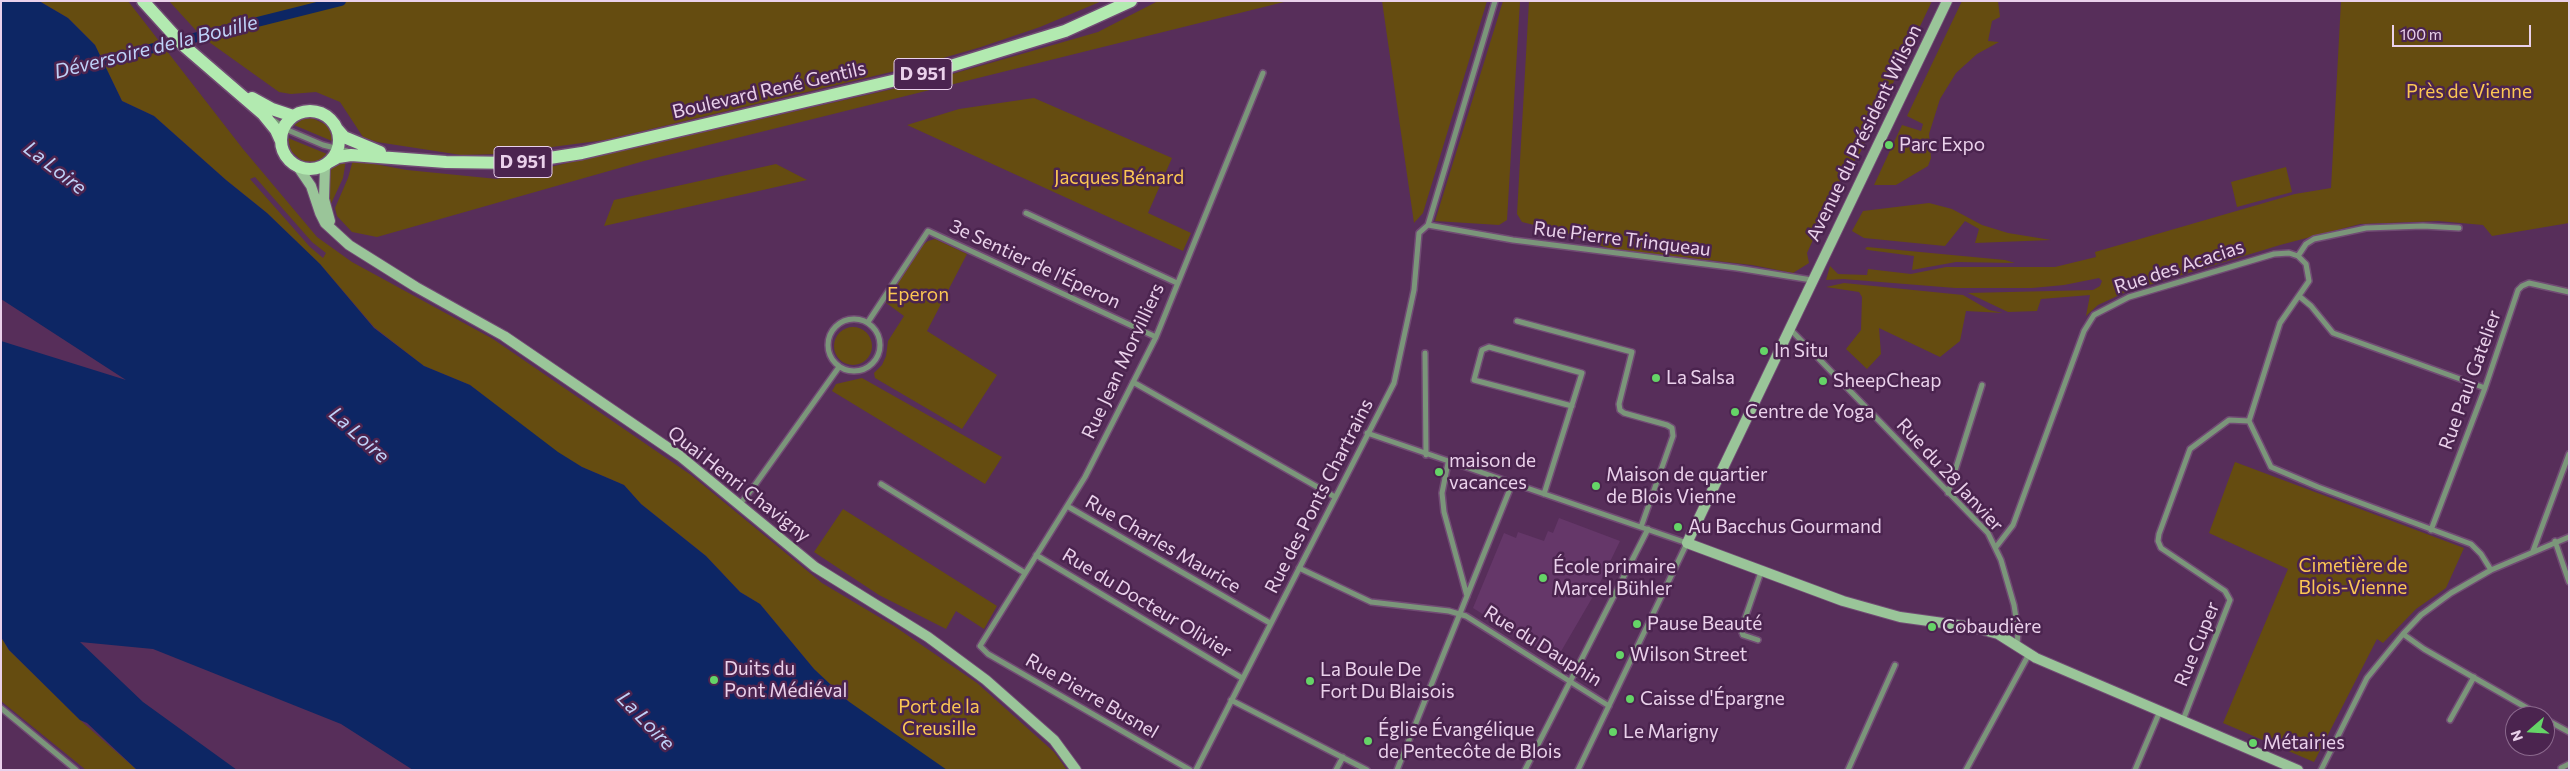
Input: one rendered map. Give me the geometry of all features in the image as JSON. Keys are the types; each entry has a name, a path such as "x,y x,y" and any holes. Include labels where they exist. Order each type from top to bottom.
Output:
{"main road":[{"path":"143,1 183,45 271,122 286,157 298,167 311,186 320,213 336,233"},
{"name":"Boulevard René Gentils","path":"298,167 312,170 338,157 351,155 517,163 582,153 931,72 1065,31 1131,1"},
{"name":"Avenue du Président Wilson","path":"1687,543 1948,1"},
{"path":"217,74 272,109 293,116 284,127 280,141"},
{"name":"Boulevard René Gentils","path":"293,116 307,110 315,111 328,117 344,137 369,149 404,159"},
{"path":"336,233 327,216 324,199 327,164 338,149 340,141 337,129"},
{"name":"Quai Henri Chavigny","path":"336,233 364,255 389,271 489,326 680,456 815,567 928,638 986,680 1054,740 1076,770"},
{"path":"1687,543 1762,569 1843,601 1900,617 1986,630 1998,634 2029,654 2298,770"}],"street":[{"name":"Rue des Ponts Chartrains","path":"1196,770 1394,383 1414,290 1419,234 1428,225 1495,1"},
{"name":"Rue Jean Morvilliers","path":"980,647 981,642 1085,477 1156,337 1263,73"},
{"path":"217,74 284,127 338,149 404,159"},
{"path":"1026,213 1177,283"},
{"name":"Rue Pierre Trinqueau","path":"1428,225 1513,240 1737,268 1812,280"},
{"path":"2458,228 2400,226 2356,230 2309,241 2298,256 2306,264 2310,275 2307,286 2288,309 2280,323 2249,422 2273,469 2471,544 2481,554 2491,570"},
{"name":"3e Sentier de l'Éperon","path":"868,322 928,231 1156,337"},
{"name":"Rue des Acacias","path":"1996,547 2013,526 2084,331 2094,315 2129,297 2224,268 2278,253 2298,256"},
{"name":"Rue Paul Gatelier","path":"2431,530 2485,388 2519,288 2529,283 2569,292"},
{"path":"2299,296 2315,310 2325,326 2333,333 2485,388"},
{"path":"859,319 868,322 874,328 881,344 876,360 862,370 854,372 839,366 828,352 830,334 842,321 859,319"},
{"path":"1518,321 1632,352 1619,404 1620,410 1624,413 1672,428 1672,436 1641,527"},
{"name":"Rue du 28 Janvier","path":"1790,329 1983,528 1996,547 2016,616 2017,646"},
{"path":"1544,494 1572,406 1582,373 1489,347 1482,350 1474,380 1572,406"},
{"path":"1425,352 1426,455"},
{"path":"740,504 839,366"},
{"path":"1133,382 1335,497"},
{"path":"1948,494 1982,385"},
{"name":"Rue Cuper","path":"2183,720 2230,600 2226,591 2161,548 2158,541 2159,534 2190,449 2228,420 2249,422"},
{"path":"1367,434 1687,543 1581,769"},
{"path":"2533,551 2569,454"},
{"path":"1448,463 1442,493 1444,512 1467,597"},
{"path":"881,484 1025,573"},
{"path":"1397,770 1512,484"},
{"name":"Rue Charles Maurice","path":"1067,506 1270,623"},
{"path":"1525,770 1648,529"},
{"path":"2320,770 2361,687 2403,634 2434,606 2491,570 2569,537"},
{"path":"2555,542 2569,582"},
{"name":"Rue du Docteur Olivier","path":"1036,555 1242,678"},
{"path":"1299,568 1371,602 1460,614"},
{"path":"1758,640 1744,634 1742,630 1762,569"},
{"name":"Rue du Dauphin","path":"1460,614 1609,706"},
{"path":"2403,634 2424,649 2523,706"},
{"name":"Rue Pierre Busnel","path":"980,647 988,654 1190,770"},
{"path":"1966,770 2029,654"},
{"path":"1848,770 1895,666"},
{"path":"2450,720 2474,678"},
{"path":"1231,700 1367,770"},
{"path":"1,708 76,770"},
{"path":"2135,770 2160,710"},
{"path":"2555,724 2569,732"},
{"path":"1336,770 1343,757"},
{"path":"2562,768 2569,764"}],"shaded area":[{"name":"École primaire Marcel Bühler","path":"1559,518 1620,541 1595,593 1556,660 1473,608 1504,533 1516,538 1518,532 1544,541 1548,531 1553,533"}],"green space":[{"name":"Port de la Creusille","path":"39,1 128,1 243,149 317,237 352,262 493,339 691,475 822,583 894,626 977,683 1054,752 1067,770 925,770 814,669 760,604 740,592 706,556 641,504 624,485 582,467 558,453 470,385 424,366 374,327 320,264 267,213 226,180 154,116 122,101 95,45 68,18","holes":["255,177 312,242 326,253 323,258 310,247 250,179"]},
{"path":"169,1 1102,1 1040,27 912,67 605,140 499,154 461,155 377,142 363,137 340,102 316,92 291,94 279,92 202,37"},
{"path":"1158,1 1288,1 644,161 377,237 352,232 337,216 335,208 348,178 353,160 407,170 497,179 928,81 1098,32"},
{"path":"1382,1 1487,1 1423,213 1414,223"},
{"path":"1503,1 1520,1 1507,220 1499,225 1435,221"},
{"path":"1529,1 1932,1 1858,157 1843,174 1807,253 1809,263 1793,273 1752,265 1610,249 1567,233 1522,222 1517,214"},
{"path":"1962,1 1998,1 2000,17 1992,21 1988,41 1999,42 1977,54 1956,73 1940,99 1929,134 1931,158 1928,166 1896,185 1874,185 1902,125 1921,131 1923,124 1907,116"},
{"name":"Près de Vienne","path":"2341,1 2569,1 2569,223 2492,236 2483,225 2438,221 2360,224 2280,245 2126,292 2098,305 2086,316 2090,295 2041,299 2037,311 2008,312 1968,293 2093,290 2100,286 2102,281 2099,278 2064,285 2032,288 1955,288 1843,279 1826,280 1830,266 1838,274 1867,275 1868,269 1911,274 1946,267 2055,267 2096,257 2095,252 2295,194 2331,188"},
{"name":"Jacques Bénard","path":"1034,98 1172,158 1148,213 1191,233 1183,251 907,125 959,109"},
{"path":"312,118 327,125 332,132 332,141 294,125 303,119"},
{"path":"288,138 327,154 313,162 302,161 291,151"},
{"path":"346,160 343,178 330,206 326,184 329,171 337,163"},
{"path":"776,164 807,180 604,226 614,200"},
{"path":"2286,167 2292,192 2237,207 2231,182"},
{"path":"1929,203 1952,209 1982,225 2008,233 2051,240 1975,243 1979,229 1965,221 1945,246 1864,238 1852,231 1863,211"},
{"name":"Eperon","path":"935,239 967,254 927,331 997,375 962,429 875,378 874,373 882,365 886,356 888,341 904,316 885,302 921,246"},
{"path":"1867,247 2005,260 2015,263 1956,262 1912,270 1914,256 1865,249"},
{"path":"1844,283 1963,295 1989,310 2003,313 1966,311 1960,341 1940,357 1879,328 1881,354 1867,369 1846,349 1861,330 1862,297 1859,292 1826,287"},
{"path":"853,327 860,328 866,333 871,339 871,353 866,359 860,364 853,365 846,364 840,359 835,353 834,346 835,339 840,333 846,328"},
{"path":"862,378 1002,457 985,484 832,391 836,384"},
{"name":"Cimetière de Blois-Vienne","path":"2235,462 2464,548 2446,588 2416,609 2383,643 2377,639 2314,762 2223,723 2288,569 2209,533"},
{"path":"843,509 997,606 984,629 956,611 946,629 879,595 814,552"},
{"path":"1,637 9,650 80,720 137,770 86,770 1,701"}],"water":[{"name":"La Loire","path":"1,1 39,1 68,18 95,45 122,101 154,116 226,180 267,213 320,264 374,328 424,366 470,385 558,452 582,467 624,485 641,504 706,556 740,592 760,604 814,669 848,701 947,770 413,770 341,724 153,649 80,642 143,702 237,770 137,770 87,723 80,720 9,650 1,637 1,341 126,380 1,299"}],"waterway":[{"name":"Déversoire de la Bouille","path":"90,64 341,1"}],"place":[{"name":"Parc Expo","path":"1889,145"},
{"name":"In Situ","path":"1764,351"},
{"name":"La Salsa","path":"1656,378"},
{"name":"SheepCheap","path":"1823,381"},
{"name":"Centre de Yoga","path":"1735,412"},
{"name":"maison de vacances","path":"1439,472"},
{"name":"Maison de quartier de Blois Vienne","path":"1596,486"},
{"name":"Au Bacchus Gourmand","path":"1678,527"},
{"name":"École primaire Marcel Bühler","path":"1543,578"},
{"name":"Pause Beauté","path":"1637,624"},
{"name":"Cobaudière","path":"1932,627"},
{"name":"Wilson Street","path":"1620,655"},
{"name":"Duits du Pont Médiéval","path":"714,680"},
{"name":"La Boule De Fort Du Blaisois","path":"1310,681"},
{"name":"Caisse d'Épargne","path":"1630,699"},
{"name":"Le Marigny","path":"1613,732"},
{"name":"Église Évangélique de Pentecôte de Blois","path":"1368,741"},
{"name":"Métairies","path":"2253,743"}]}
